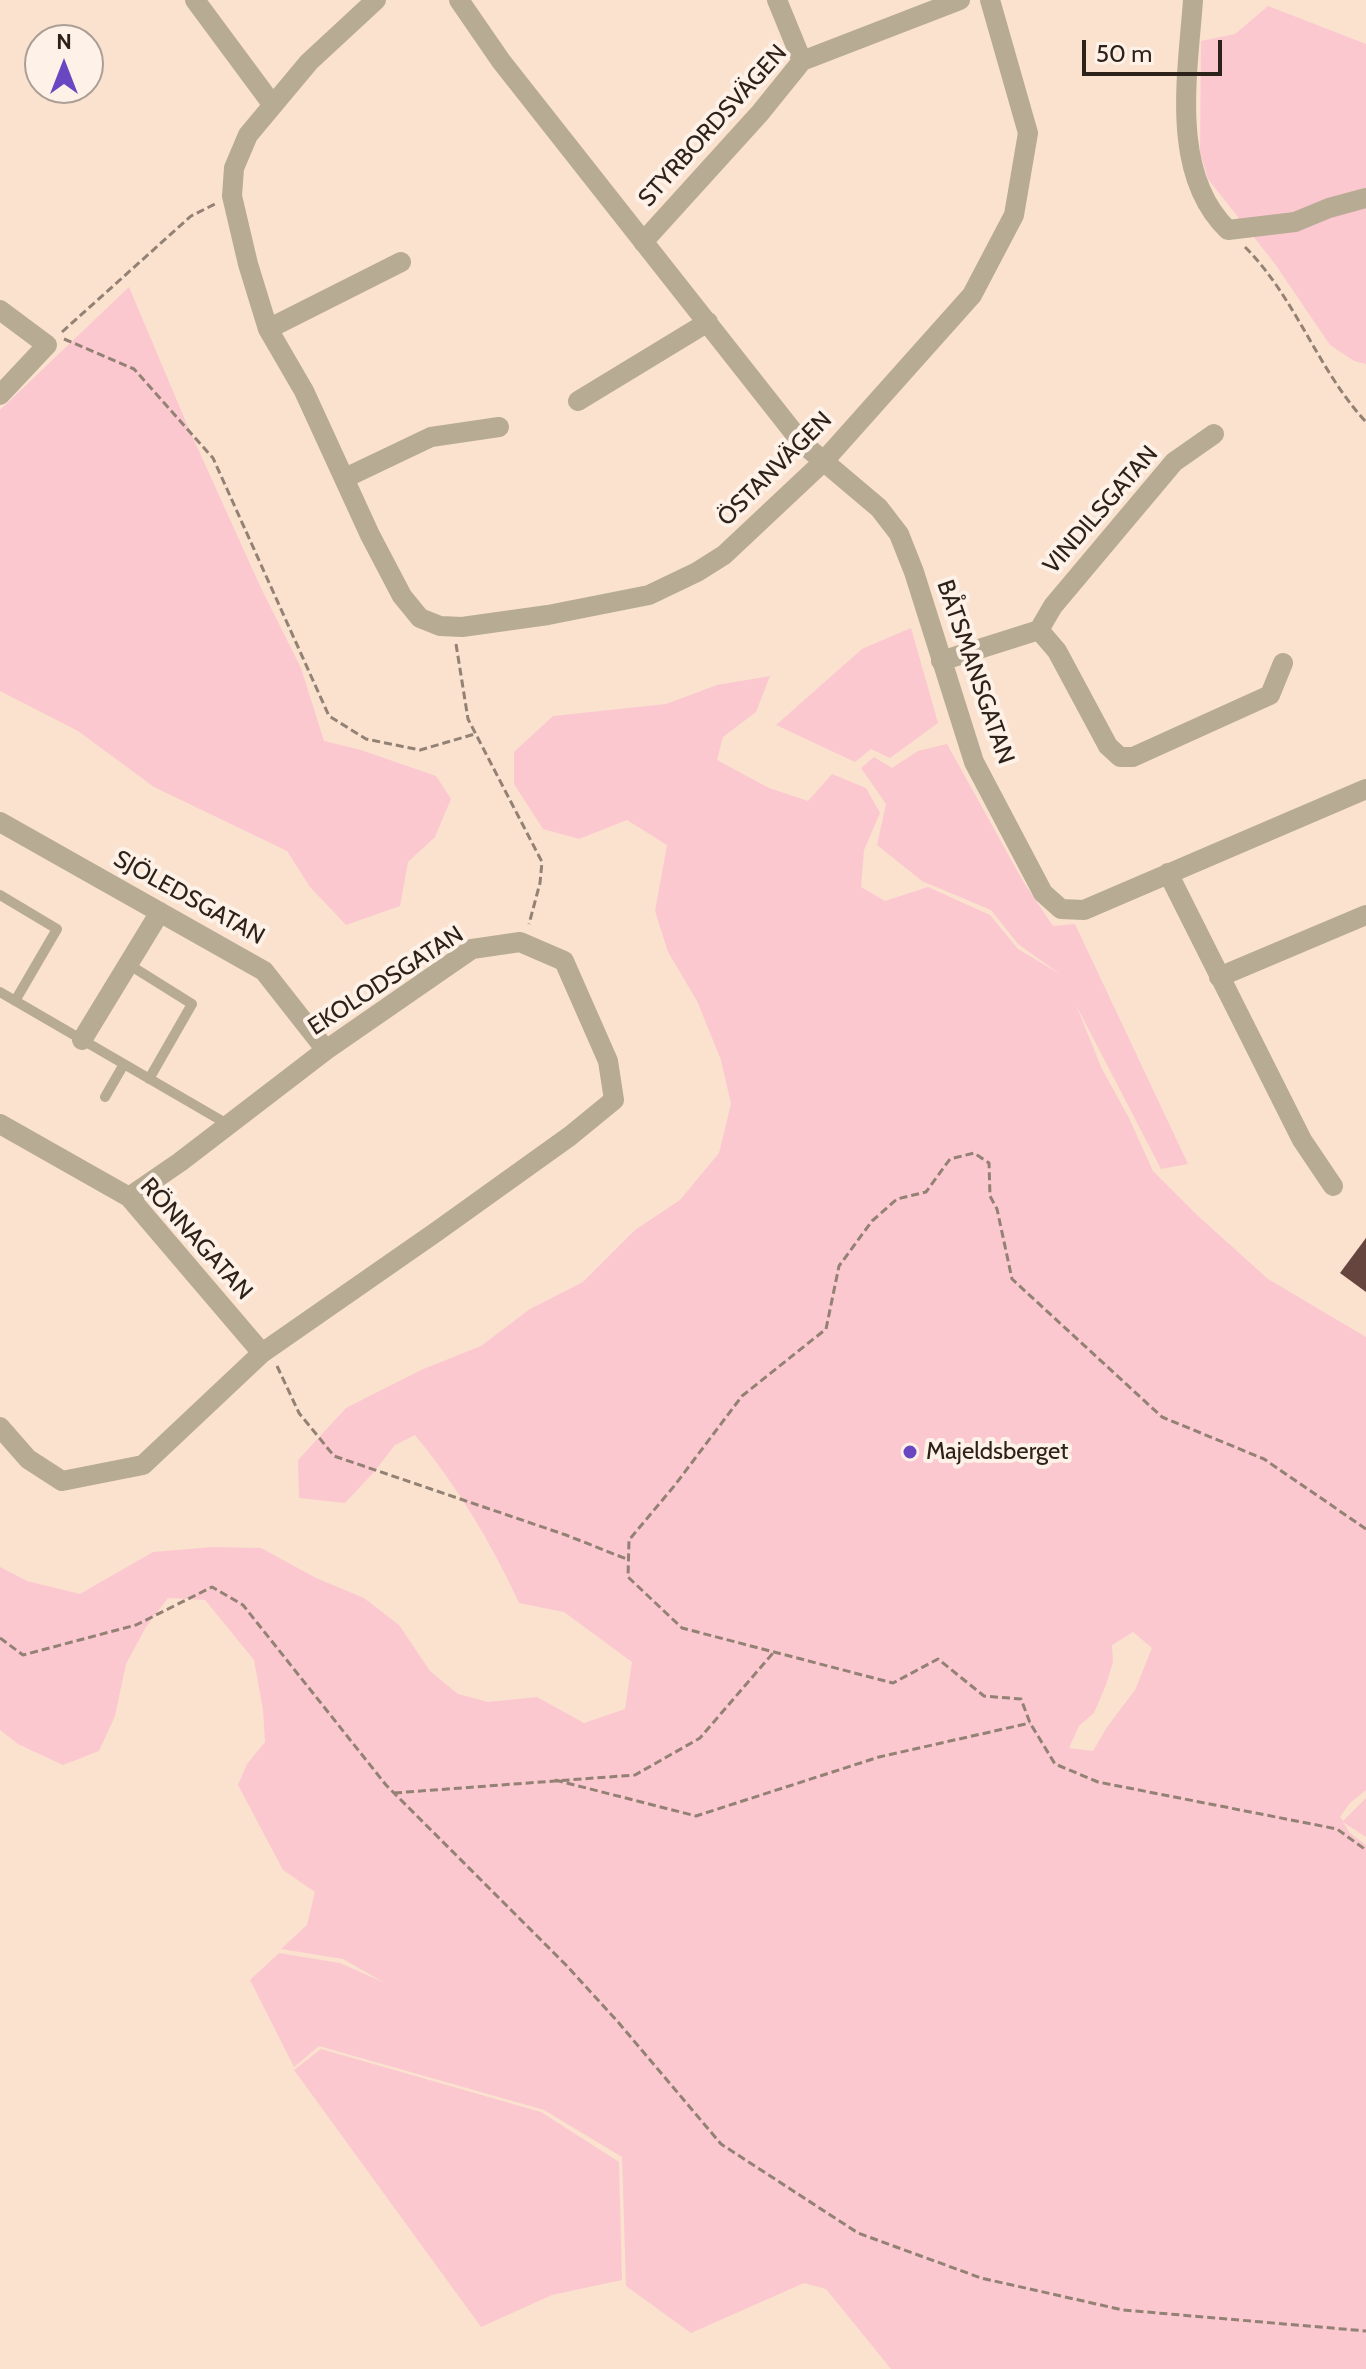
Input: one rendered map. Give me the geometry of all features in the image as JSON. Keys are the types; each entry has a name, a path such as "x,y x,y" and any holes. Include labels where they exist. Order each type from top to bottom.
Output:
{"street":[{"path":"195,0 272,104"},
{"name":"ÖSTANVÄGEN","path":"376,0 309,62 248,135 234,168 232,196 268,329 304,391 370,535 402,596 420,618 440,626 453,627 548,615 649,595 724,555 823,462 972,295 1014,215 1028,133 990,0"},
{"name":"BÅTSMANSGATAN","path":"459,0 501,61 802,443 879,508 899,534 974,762 1043,893 1061,909 1084,910 1366,789"},
{"path":"777,0 802,61"},
{"name":"STYRBORDSVÄGEN","path":"643,242 760,113 802,61 960,0"},
{"path":"1193,0 1186,123 1197,182 1205,202 1228,230 1295,222 1366,198"},
{"path":"268,329 401,262"},
{"path":"0,310 47,345 0,395"},
{"path":"578,401 708,322"},
{"path":"345,478 431,437 499,427"},
{"name":"VINDILSGATAN","path":"1039,630 1053,606 1174,462 1214,434"},
{"path":"941,661 1039,630 1057,651 1108,746 1120,757 1133,757 1270,695 1283,663"},
{"name":"SJÖLEDSGATAN","path":"0,822 264,971 326,1050"},
{"path":"1168,873 1302,1140 1333,1186"},
{"path":"82,1040 160,912"},
{"path":"1219,977 1366,915"},
{"path":"0,1427 28,1459 62,1481 143,1465 265,1350 436,1232 570,1136 614,1100 608,1061 564,961 524,943"},
{"name":"EKOLODSGATAN","path":"129,1197 326,1050 472,949 524,943"},
{"name":"RÖNNAGATAN","path":"0,1124 129,1197 265,1350"}],"lane":[{"path":"0,895 57,929 15,1001"},
{"path":"128,964 192,1004 149,1079"},
{"path":"0,992 229,1125"},
{"path":"105,1097 124,1064"}],"path":[{"path":"232,196 191,216 57,336 134,369 213,458 329,716 366,739 420,750 475,734"},
{"path":"1228,230 1274,280 1338,388 1366,422"},
{"path":"453,627 468,719 542,862 540,883 524,943"},
{"path":"1366,1529 1264,1459 1162,1417 1012,1279 997,1209 990,1196 989,1163 974,1153 950,1159 926,1192 897,1199 872,1221 839,1266 826,1329 742,1396 629,1540 628,1577 682,1628 893,1683 938,1659 984,1696 1021,1699 1030,1723 1055,1764 1098,1782 1337,1829 1366,1850"},
{"path":"265,1350 299,1413 334,1456 566,1535 629,1560"},
{"path":"0,1638 23,1655 136,1625 212,1587 243,1605 394,1793 566,1965 721,2144 858,2233 981,2278 1123,2310 1366,2331"},
{"path":"394,1793 635,1775 700,1738 774,1652"},
{"path":"555,1780 696,1816 879,1757 1030,1723"}],"shaded area":[{"path":"1268,6 1366,44 1366,364 1354,361 1330,345 1275,264 1208,179 1200,152 1201,41 1235,34"},
{"path":"129,287 189,429 301,668 324,741 361,750 436,776 451,799 435,837 408,862 400,906 346,925 310,887 287,851 154,787 78,731 0,691 0,410"},
{"path":"911,628 938,723 890,758 871,749 855,762 776,725 862,649"},
{"path":"770,676 756,712 723,737 717,760 769,788 808,801 832,774 866,788 880,813 864,850 861,887 885,901 928,887 990,915 1018,949 1060,974 1018,944 991,910 922,881 877,845 886,804 861,768 874,757 892,768 918,751 947,744 1024,883 1053,926 1075,924 1188,1164 1161,1169 1076,1005 1102,1069 1153,1171 1268,1279 1366,1337 1366,1790 1350,1803 1340,1817 1343,1821 1366,1798 1366,1837 1343,1822 1350,1833 1366,1845 1366,2369 891,2369 826,2289 804,2283 691,2333 626,2286 622,2157 544,2110 319,2046 294,2067 250,1980 279,1953 340,1963 385,1983 343,1959 281,1949 307,1925 315,1892 283,1870 238,1785 247,1764 265,1742 263,1710 254,1660 205,1600 168,1598 146,1627 126,1664 115,1716 99,1751 63,1765 18,1744 0,1730 0,1567 27,1581 80,1594 153,1552 213,1547 261,1548 316,1578 364,1598 399,1625 430,1671 458,1694 488,1702 537,1697 584,1723 625,1709 632,1662 564,1612 519,1603 472,1515 415,1435 395,1445 345,1503 299,1498 298,1460 346,1408 421,1370 481,1346 530,1309 583,1282 635,1230 680,1200 719,1153 731,1104 721,1060 697,1001 668,952 655,911 667,845 627,820 579,839 543,829 514,784 514,752 553,716 666,704 717,685","holes":["1133,1632 1152,1648 1135,1690 1093,1751 1069,1748 1079,1726 1094,1713 1106,1685 1113,1662 1112,1645"]},
{"path":"321,2049 541,2112 619,2162 622,2280 552,2295 481,2327 294,2070"}],"building":[{"path":"1366,1238 1366,1292 1340,1273"}],"place":[{"name":"Majeldsberget","path":"910,1452"}]}
